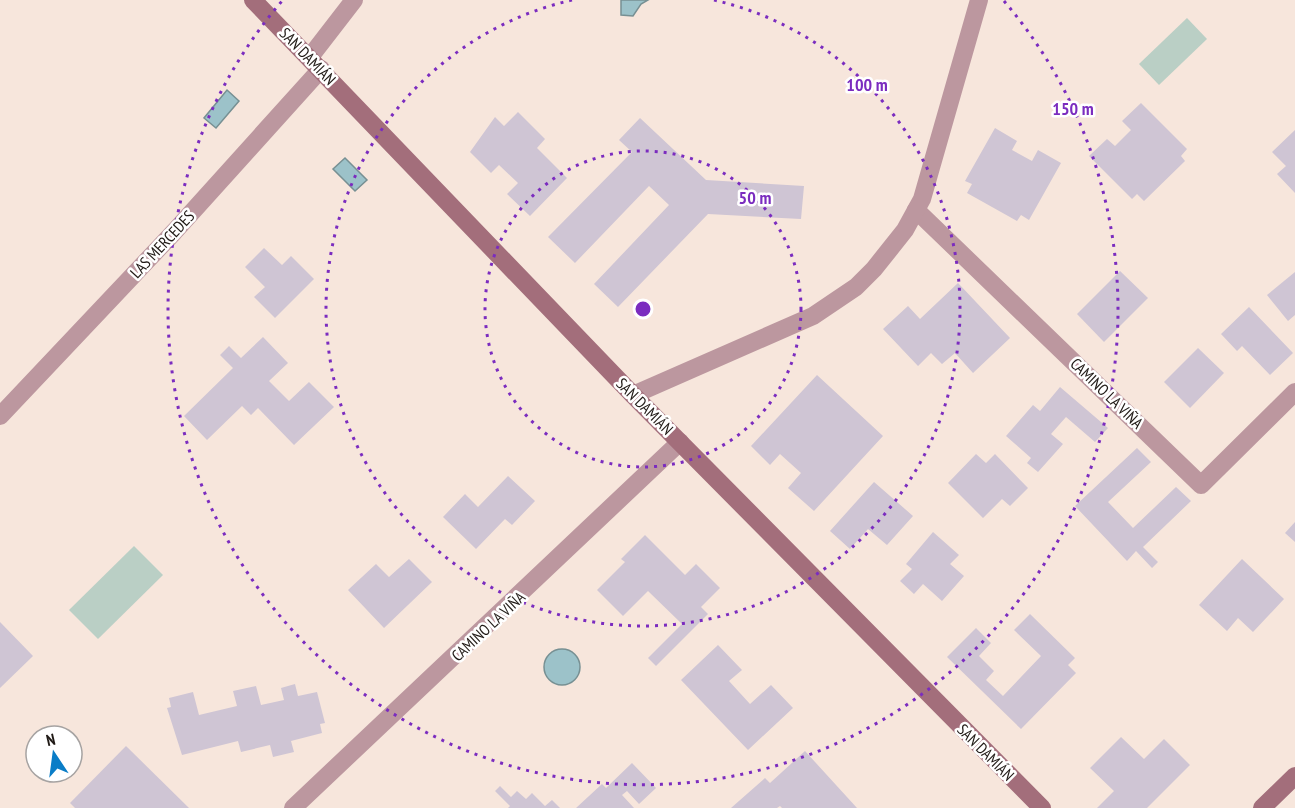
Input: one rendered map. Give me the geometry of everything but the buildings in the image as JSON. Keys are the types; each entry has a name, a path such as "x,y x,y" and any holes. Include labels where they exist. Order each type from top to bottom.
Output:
{"main road":[{"name":"SAN DAMIÁN","path":"253,0 633,395 1042,808"},
{"path":"1262,808 1295,776"}],"street":[{"name":"LAS MERCEDES","path":"0,416 174,232 315,63 354,0"},
{"path":"633,395 790,328 835,303 874,269 891,250 916,210 979,0"},
{"name":"CAMINO LA VIÑA","path":"916,210 1201,485 1295,392"},
{"name":"CAMINO LA VIÑA","path":"293,808 680,442"}],"green space":[{"path":"1187,18 1207,39 1159,85 1139,64"},
{"path":"134,546 163,575 98,639 69,610"}],"water":[{"path":"621,0 648,0 641,4 633,16 621,15"},
{"path":"227,90 239,101 216,128 204,118"},
{"path":"345,158 367,180 355,191 333,169"},
{"path":"562,649 574,655 580,667 574,679 562,685 550,679 544,667 550,655"}]}
